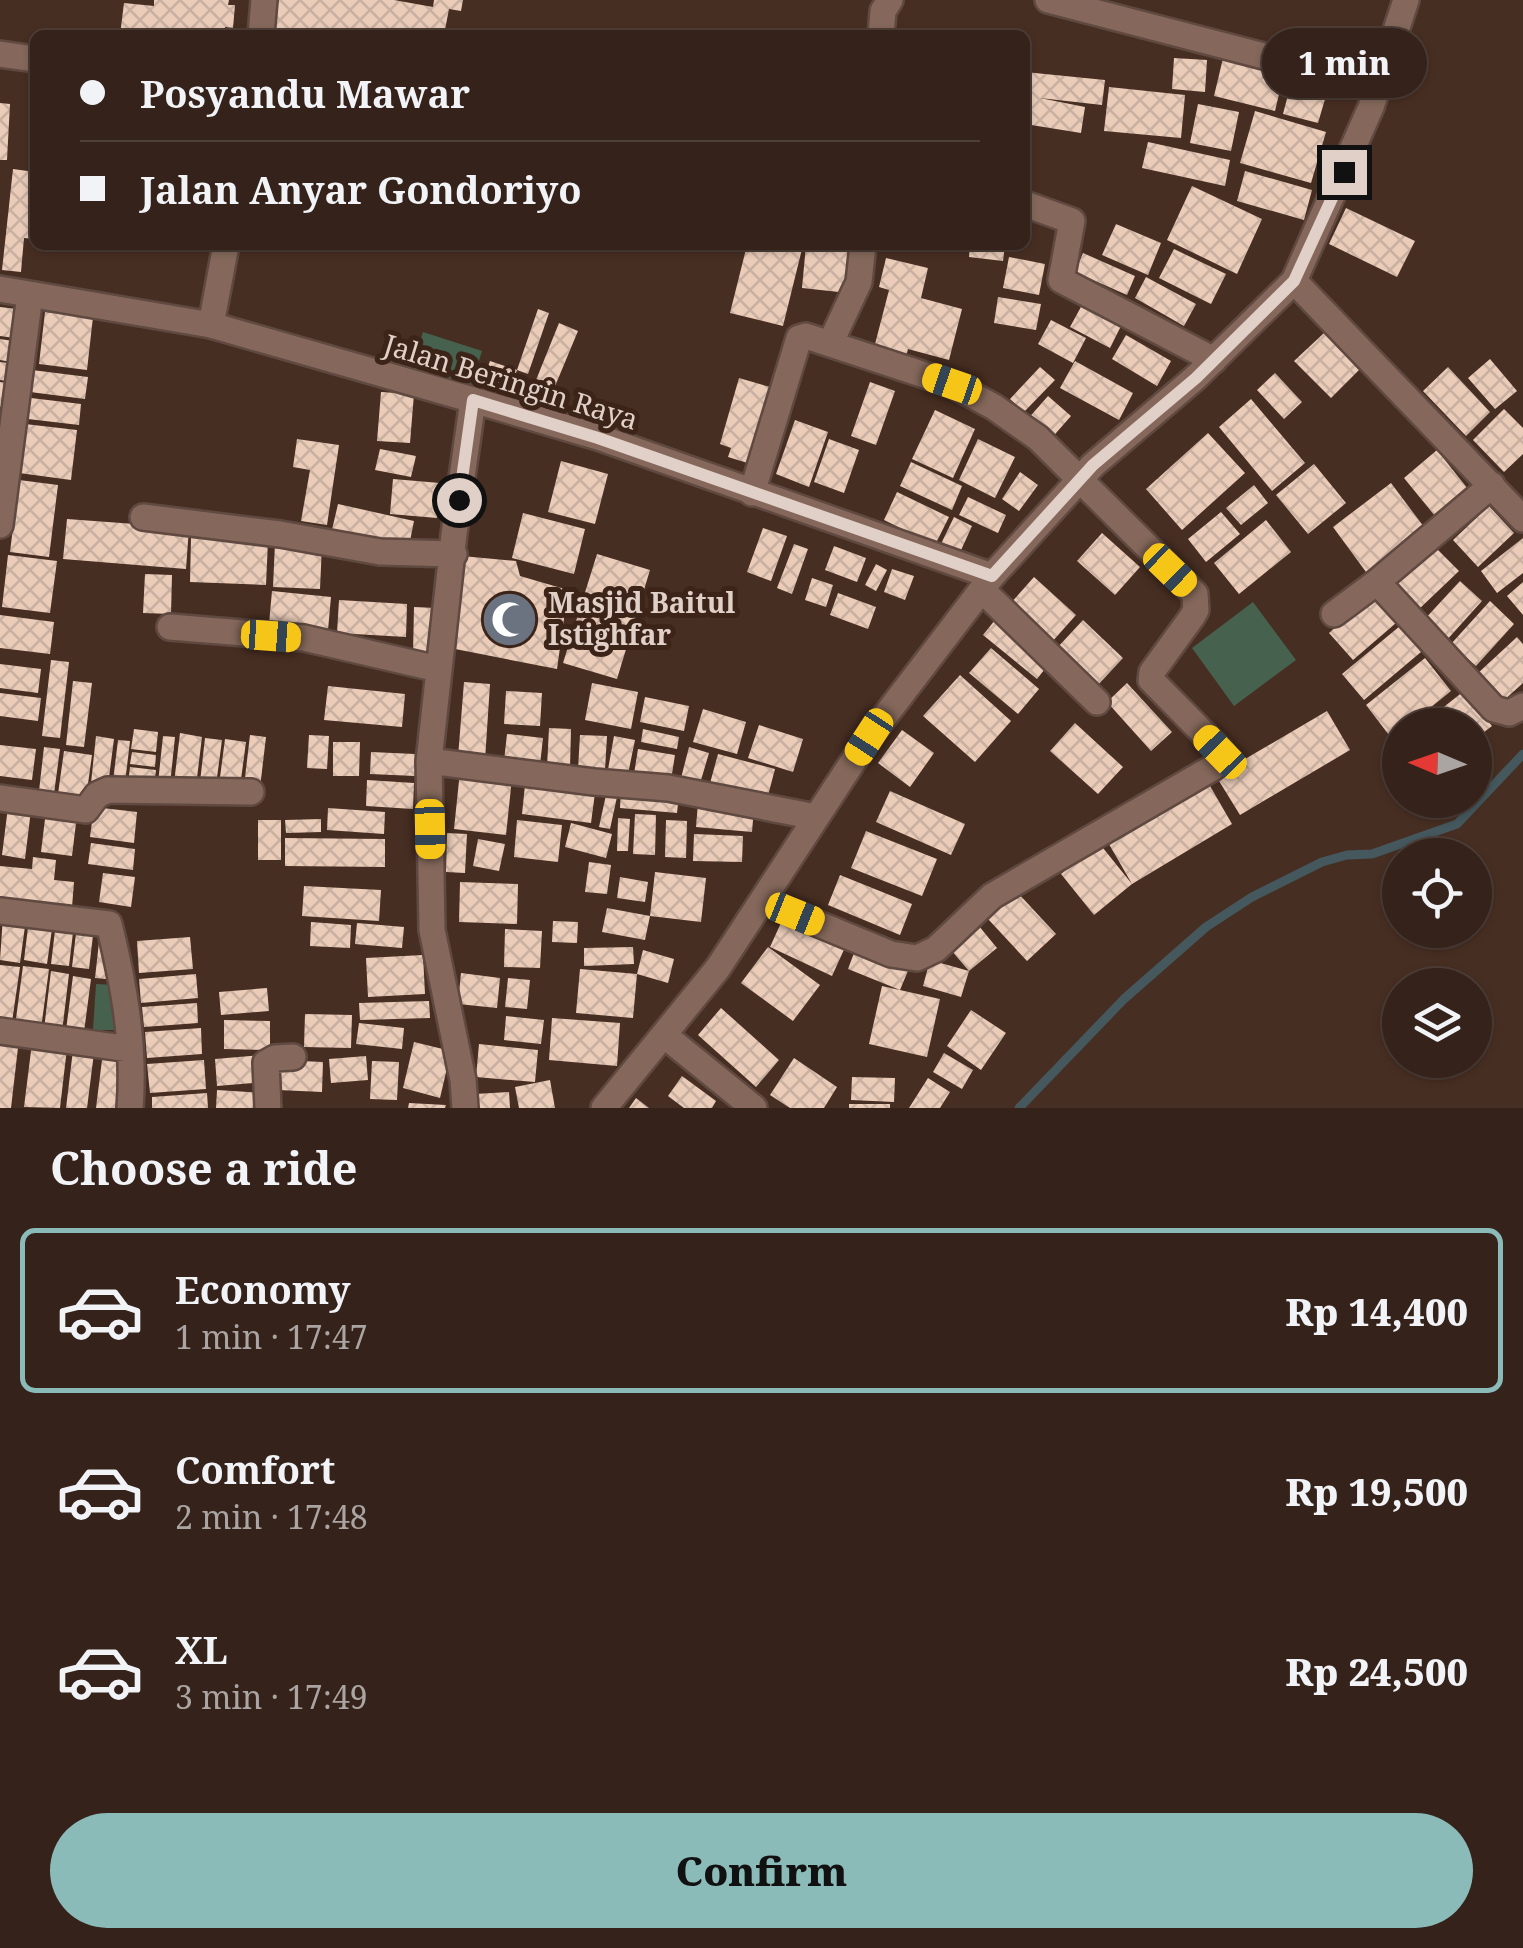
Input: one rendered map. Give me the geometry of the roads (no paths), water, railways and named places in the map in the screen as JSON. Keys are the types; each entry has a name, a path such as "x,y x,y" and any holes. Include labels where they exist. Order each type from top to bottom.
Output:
{"street":[{"path":"261,30 264,0"},
{"path":"881,30 883,11 890,0"},
{"path":"1048,0 1378,86"},
{"path":"604,1108 718,968 869,737 987,583 1080,478 1214,360 1294,281 1378,86 1406,0"},
{"path":"0,54 30,59"},
{"path":"1030,206 1072,221 1062,280 1214,360"},
{"path":"211,325 225,250"},
{"path":"830,344 860,282 863,250"},
{"path":"1294,281 1492,485 1519,506"},
{"name":"Jalan Beringin Raya","path":"0,289 211,325 473,400 598,438 987,583"},
{"path":"0,524 30,296"},
{"path":"752,493 795,344 806,336 966,391 1038,438 1195,594 1196,610 1152,672 1151,680 1220,752 1218,762 992,896 936,949 917,958 891,954 763,901"},
{"path":"466,1108 432,930 429,762 473,400"},
{"path":"1334,614 1492,485"},
{"path":"142,517 280,534 380,552 454,554"},
{"path":"1377,582 1494,708 1509,713 1523,706"},
{"path":"987,583 1097,702"},
{"path":"170,628 304,638 438,669"},
{"path":"429,762 668,788 816,817"},
{"path":"0,798 86,810 97,795 108,790 251,792"},
{"path":"0,911 109,924 125,990 130,1108"},
{"path":"0,1031 130,1049"},
{"path":"664,1035 754,1108"},
{"path":"268,1108 266,1063 292,1057"}],"waterway":[{"path":"1019,1108 1124,999 1206,927 1252,897 1322,862 1372,854 1457,824 1523,754"}],"place":[{"name":"Masjid Baitul Istighfar","path":"509,619"}]}
